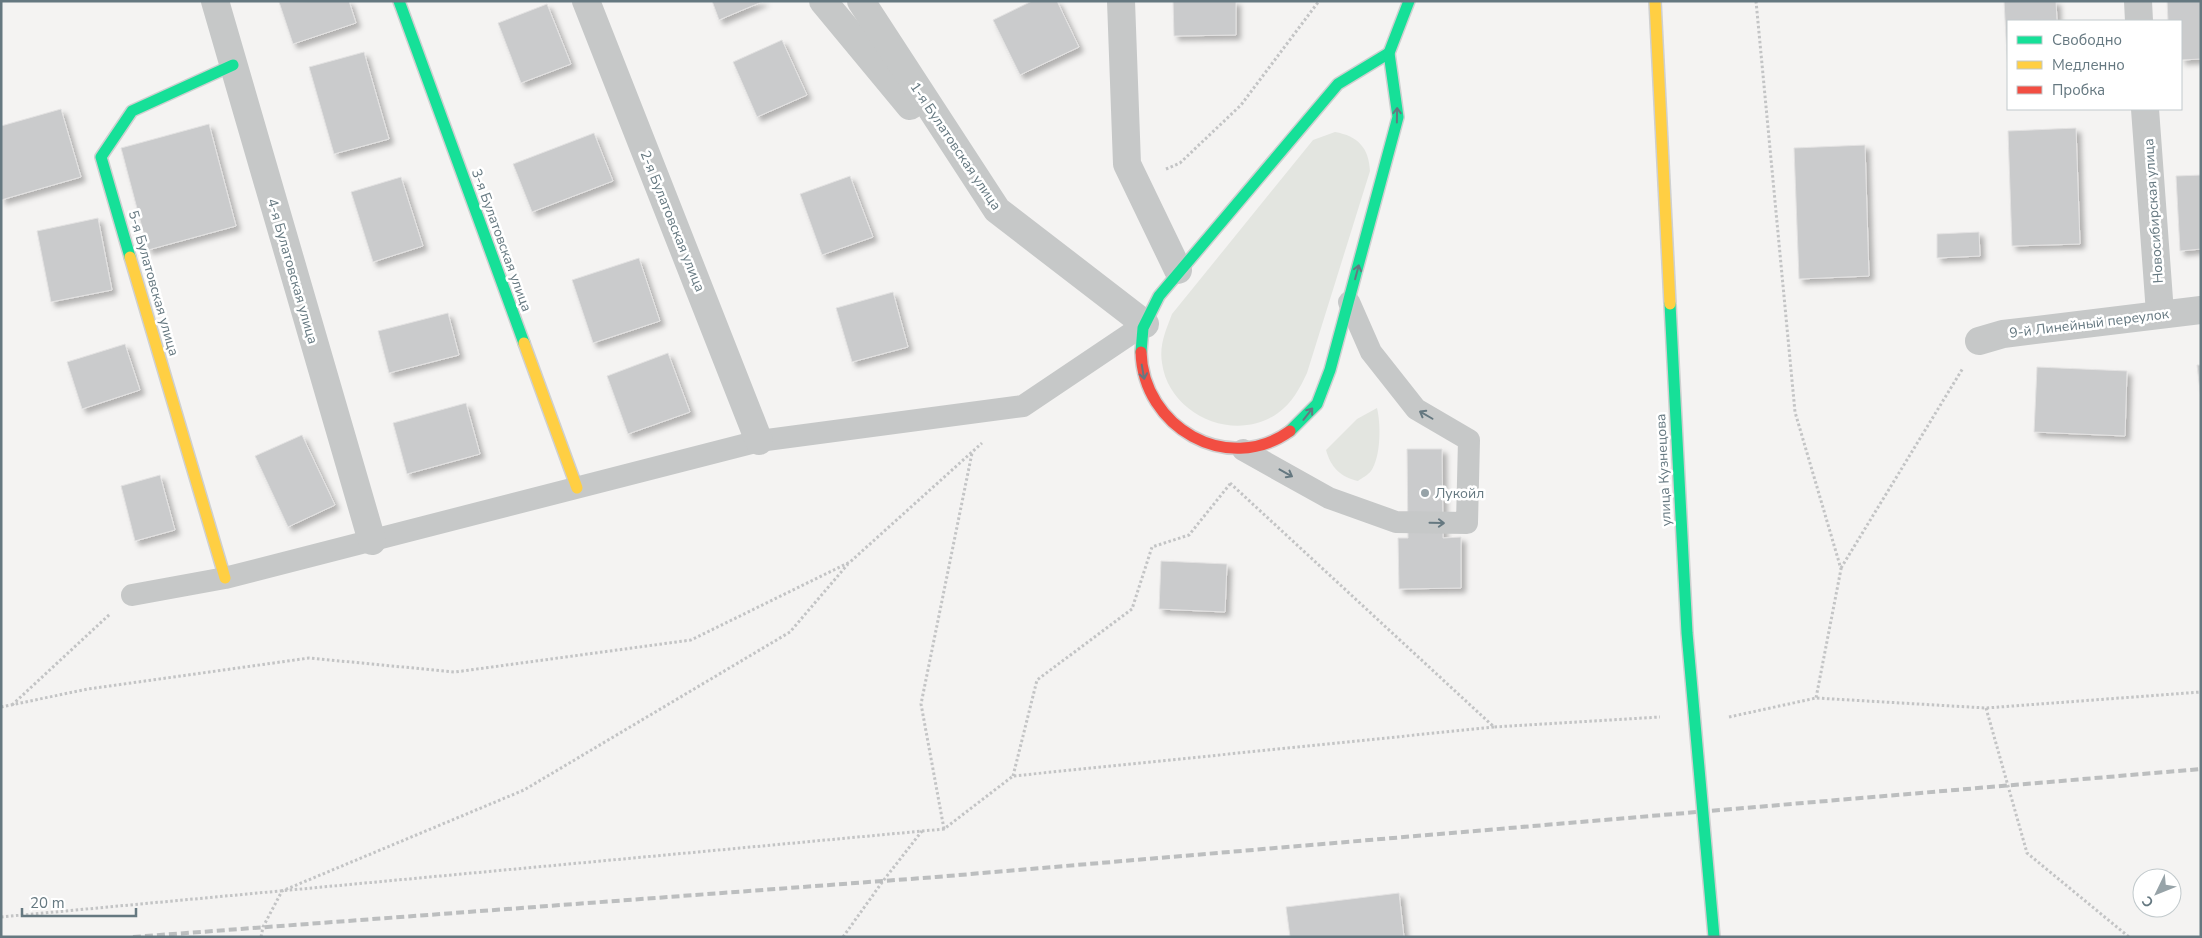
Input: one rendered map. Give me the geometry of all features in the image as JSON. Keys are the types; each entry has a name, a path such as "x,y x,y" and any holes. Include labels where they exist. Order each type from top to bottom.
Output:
{"street":[{"name":"4-я Булатовская улица","path":"215,1 372,541"},
{"name":"3-я Булатовская улица","path":"400,1 577,488"},
{"name":"2-я Булатовская улица","path":"586,1 759,441"},
{"path":"823,1 997,210"},
{"name":"1-я Булатовская улица","path":"861,1 997,210 1145,324"},
{"path":"1121,1 1127,164 1178,270"},
{"path":"1389,53 1338,84 1178,270 1159,296 1145,324 1140,355 1145,386 1160,413 1183,434 1212,447 1243,450 1274,442 1300,424 1320,400 1398,117 1389,53 1409,1"},
{"name":"улица Кузнецова","path":"1655,1 1686,633 1714,937"},
{"path":"2138,1 2139,20"},
{"name":"5-я Булатовская улица","path":"225,578 101,157 132,111 233,65"},
{"name":"Новосибирская улица","path":"2145,110 2160,313"},
{"name":"9-й Линейный переулок","path":"1979,342 2003,334 2160,313 2201,310"}],"lane":[{"path":"1243,450 1329,498 1396,522 1467,523 1469,440 1416,409 1371,352 1348,302"},
{"path":"132,595 225,578 759,441 1023,406 1145,324"}],"path":[{"path":"1135,182 1180,163 1241,105 1319,1"},
{"path":"1756,1 1795,412 1841,569"},
{"path":"1816,698 1841,569 1979,342"},
{"path":"261,937 263,927 282,891 524,790 790,632 850,562 1023,406"},
{"path":"1212,447 1230,484 1494,727"},
{"path":"944,829 921,704 972,452"},
{"path":"1013,776 1037,680 1132,609 1152,547 1189,535 1230,484"},
{"path":"1,707 88,690 309,658 455,672 691,640 850,562"},
{"path":"11,705 132,595"},
{"path":"1721,716 1730,716 1816,698 1986,708 2201,692"},
{"path":"1986,708 2027,853 2129,937"},
{"path":"1,917 922,832 944,829 1013,776 1494,727 1664,716"},
{"path":"843,937 882,880 922,832"}],"shaded area":[{"path":"1335,132 1350,137 1361,144 1367,156 1370,171 1307,373 1287,405 1278,413 1261,422 1243,426 1224,425 1206,419 1190,410 1177,397 1167,381 1161,350 1172,314 1313,140"},
{"path":"1377,408 1379,440 1377,458 1370,472 1358,481 1337,471 1326,450 1357,419"}],"building":[{"path":"349,1 356,23 293,44 279,2"},
{"path":"712,1 764,1 719,20"},
{"path":"1032,1 1057,1 1079,47 1020,75 993,20"},
{"path":"1173,1 1236,1 1236,35 1174,36"},
{"path":"2004,1 2056,1 2057,20 2007,20 2007,56"},
{"path":"2167,1 2201,1 2201,59 2182,60 2182,20 2168,20"},
{"path":"547,4 571,64 521,83 498,23"},
{"path":"782,40 807,95 757,117 733,62"},
{"path":"364,52 389,139 334,154 309,67"},
{"path":"61,109 81,177 1,200 1,126"},
{"path":"209,124 236,226 148,250 121,148"},
{"path":"2076,128 2080,244 2012,246 2008,131"},
{"path":"594,133 613,181 532,212 513,164"},
{"path":"1865,145 1869,276 1799,279 1794,148"},
{"path":"2201,175 2201,249 2180,251 2176,176"},
{"path":"850,176 873,237 822,255 800,194"},
{"path":"401,177 423,246 373,262 351,192"},
{"path":"98,218 112,290 51,302 37,231"},
{"path":"1979,232 1980,256 1937,258 1937,234"},
{"path":"639,258 660,321 593,343 572,280"},
{"path":"893,292 908,347 852,362 836,308"},
{"path":"448,313 459,355 389,373 378,331"},
{"path":"125,344 140,390 82,409 67,362"},
{"path":"668,353 690,412 628,434 607,376"},
{"path":"2197,365 2201,365 2201,400"},
{"path":"2037,367 2127,371 2125,436 2034,432"},
{"path":"466,403 480,454 407,474 393,423"},
{"path":"302,435 335,505 288,527 255,456"},
{"name":"Лукойл","path":"1407,449 1442,449 1443,538 1461,537 1461,588 1399,589 1398,538 1408,538"},
{"path":"160,475 175,530 135,541 121,486"},
{"path":"1161,561 1227,564 1225,612 1159,609"},
{"path":"1399,893 1404,937 1290,937 1286,907"}],"railway":[{"path":"133,937 936,877 2201,769"}],"traffic: fast":[{"path":"399,1 524,343"},
{"path":"1290,431 1317,404 1330,370 1398,117 1389,53 1409,1"},
{"path":"1141,352 1143,328 1159,296 1338,84 1389,53"},
{"path":"130,257 101,157 132,111 233,65"},
{"path":"1670,304 1687,633 1714,937"}],"traffic: slow":[{"path":"1655,1 1670,304"},
{"path":"130,257 225,578"},
{"path":"524,343 577,488"}],"traffic: jam":[{"path":"1141,352 1145,379 1156,402 1172,422 1193,437 1216,446 1240,448 1266,444 1290,431"}],"place":[{"name":"Лукойл","path":"1425,493"}]}
